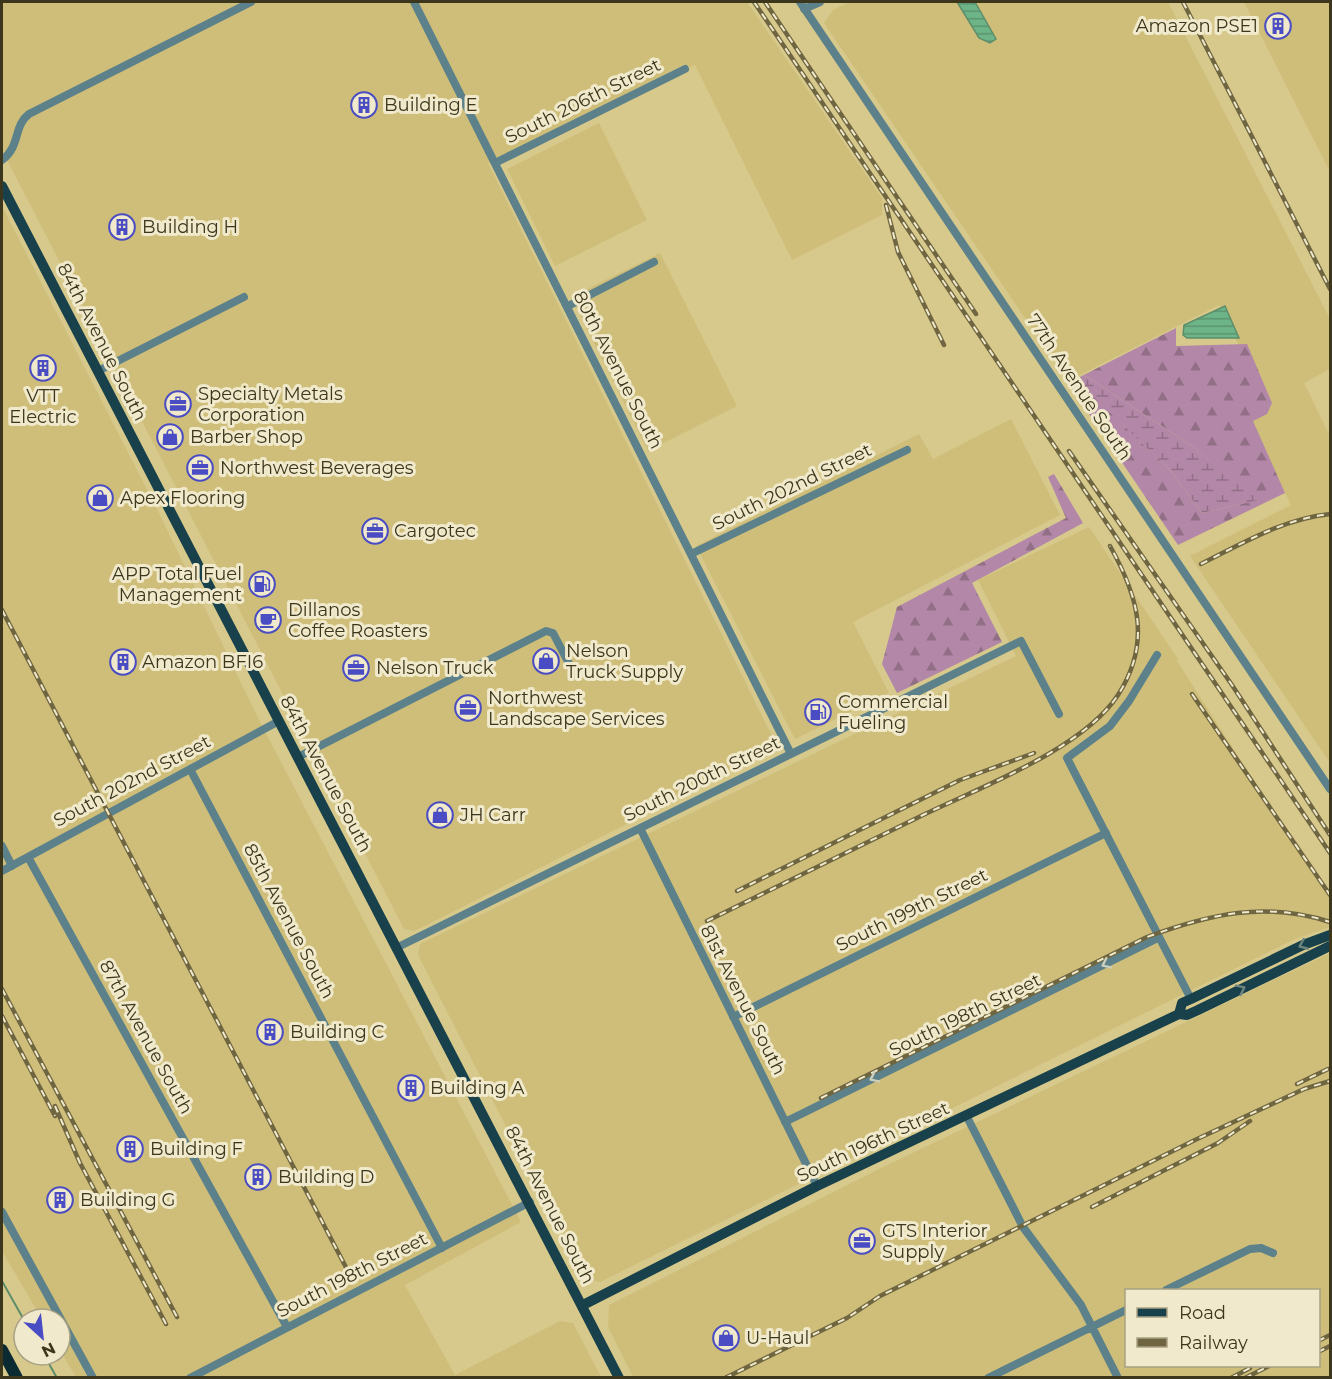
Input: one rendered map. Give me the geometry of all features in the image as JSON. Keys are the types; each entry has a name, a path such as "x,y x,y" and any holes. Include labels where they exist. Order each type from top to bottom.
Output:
{"highway":[{"path":"2,1350 16,1377"}],"main road":[{"name":"84th Avenue South","path":"2,186 619,1377"},
{"name":"South 196th Street","path":"1179,1014 1182,1003 1277,957 1330,935"},
{"name":"South 196th Street","path":"583,1305 817,1185 967,1117 1179,1014 1187,1015 1198,1010 1330,946"}],"street":[{"path":"2,160 15,146 21,122 29,114 251,2"},
{"name":"80th Avenue South","path":"414,2 791,754"},
{"path":"802,5 820,2"},
{"name":"77th Avenue South","path":"802,5 1330,789"},
{"name":"South 206th Street","path":"495,163 685,69"},
{"path":"568,306 654,262"},
{"path":"98,371 244,297"},
{"name":"South 202nd Street","path":"691,554 906,450"},
{"path":"298,757 546,631 553,633 575,675"},
{"name":"South 200th Street","path":"398,947 1020,641 1059,714"},
{"path":"1157,655 1129,701 1110,726 1068,758 1191,999"},
{"name":"South 202nd Street","path":"2,871 279,721"},
{"name":"85th Avenue South","path":"190,769 442,1248"},
{"name":"81st Avenue South","path":"640,828 817,1185"},
{"name":"South 199th Street","path":"733,1017 1106,832"},
{"path":"2,846 12,866"},
{"name":"87th Avenue South","path":"28,857 287,1327"},
{"name":"South 198th Street","path":"785,1122 1158,938"},
{"path":"967,1117 1023,1227 1049,1265 1070,1288 1118,1377"},
{"name":"South 198th Street","path":"190,1377 530,1202"},
{"path":"2,1212 93,1377"},
{"path":"1168,1289 1250,1249 1261,1248 1273,1253"},
{"path":"988,1377 1125,1311"}],"shaded area":[{"path":"2,2 747,2 882,198 882,215 792,260 695,65 688,68 685,64 488,163 773,738 773,750 415,931 404,929 2,150"},
{"path":"849,2 1168,2 1330,319 1330,369 1304,383 1330,436 1330,763 1190,556 1291,505 1244,409 1265,398 1219,305 1068,381 824,23 833,10"},
{"path":"957,2 975,2 996,39 990,43 979,38"},
{"path":"1244,2 1330,2 1330,172"},
{"path":"599,123 647,220 555,266 507,169"},
{"path":"2,206 157,509 258,718 521,1222 405,1285 455,1375 560,1321 573,1323 601,1377 76,1377 70,1367 72,1367 72,1307 35,1307 2,1251"},
{"path":"660,253 737,406 648,451 571,297"},
{"path":"1225,306 1239,338 1187,338 1183,335 1184,325"},
{"path":"1011,419 1060,515 853,622 889,693 795,739 696,546 919,434 933,459"},
{"path":"1089,527 1178,659 1177,661 1330,899 1330,927 1295,939 600,1282 584,1278 421,961 418,953 420,944 1016,656 978,580"},
{"path":"1330,953 1330,1377 633,1377 608,1327 609,1305 879,1169"}],"green space":[{"path":"1176,328 1176,346 1247,344 1272,403 1267,414 1253,421 1285,493 1178,545 1068,383","holes":["1086,376 1192,446 1258,500 1202,513 1170,470 1079,382"]},
{"path":"1086,376 1192,446 1259,500 1202,513 1170,470 1078,382"},
{"path":"1054,474 1083,523 972,583 1002,642 897,693 882,664 897,607 1066,518 1048,477"}],"waterway":[{"path":"2,1281 17,1307"},
{"path":"51,1367 57,1378"}],"railway":[{"path":"754,2 1330,853"},
{"path":"765,2 976,314"},
{"path":"1183,2 1330,289"},
{"path":"886,205 898,252 944,345"},
{"path":"1069,451 1232,685 1330,835"},
{"path":"1201,564 1280,526 1330,514"},
{"path":"707,921 1029,765 1081,733 1102,715 1118,695 1129,675 1138,638 1134,601 1110,546"},
{"path":"2,610 349,1273"},
{"path":"1192,694 1330,895"},
{"path":"737,891 960,780 1034,753"},
{"path":"821,1098 1147,937 1170,929 1215,917 1260,911 1283,912 1330,922"},
{"path":"2,989 177,1317"},
{"path":"2,1016 55,1116"},
{"path":"1297,1084 1328,1069"},
{"path":"725,1378 847,1318 880,1296 1195,1140 1304,1089 1330,1081"},
{"path":"55,1106 80,1163 166,1324"},
{"path":"1092,1207 1218,1143 1250,1121"},
{"path":"1320,1340 1330,1335"},
{"path":"1320,1351 1330,1346"},
{"path":"1245,1378 1267,1367"},
{"path":"1231,1378 1250,1368"}],"place":[{"name":"Amazon PSE1","path":"1278,26"},
{"name":"Building E","path":"364,105"},
{"name":"Building H","path":"122,227"},
{"name":"VTT Electric","path":"43,368"},
{"name":"Specialty Metals Corporation","path":"178,404"},
{"name":"Barber Shop","path":"170,437"},
{"name":"Northwest Beverages","path":"200,468"},
{"name":"Apex Flooring","path":"100,498"},
{"name":"Cargotec","path":"375,531"},
{"name":"APP Total Fuel Management","path":"262,584"},
{"name":"Dillanos Coffee Roasters","path":"268,620"},
{"name":"Nelson Truck Supply","path":"546,661"},
{"name":"Amazon BFI6","path":"123,662"},
{"name":"Nelson Truck","path":"356,668"},
{"name":"Northwest Landscape Services","path":"468,708"},
{"name":"Commercial Fueling","path":"818,712"},
{"name":"JH Carr","path":"440,815"},
{"name":"Building C","path":"270,1032"},
{"name":"Building A","path":"411,1088"},
{"name":"Building F","path":"130,1149"},
{"name":"Building D","path":"258,1177"},
{"name":"Building G","path":"60,1200"},
{"name":"GTS Interior Supply","path":"862,1241"},
{"name":"U-Haul","path":"726,1338"}]}
